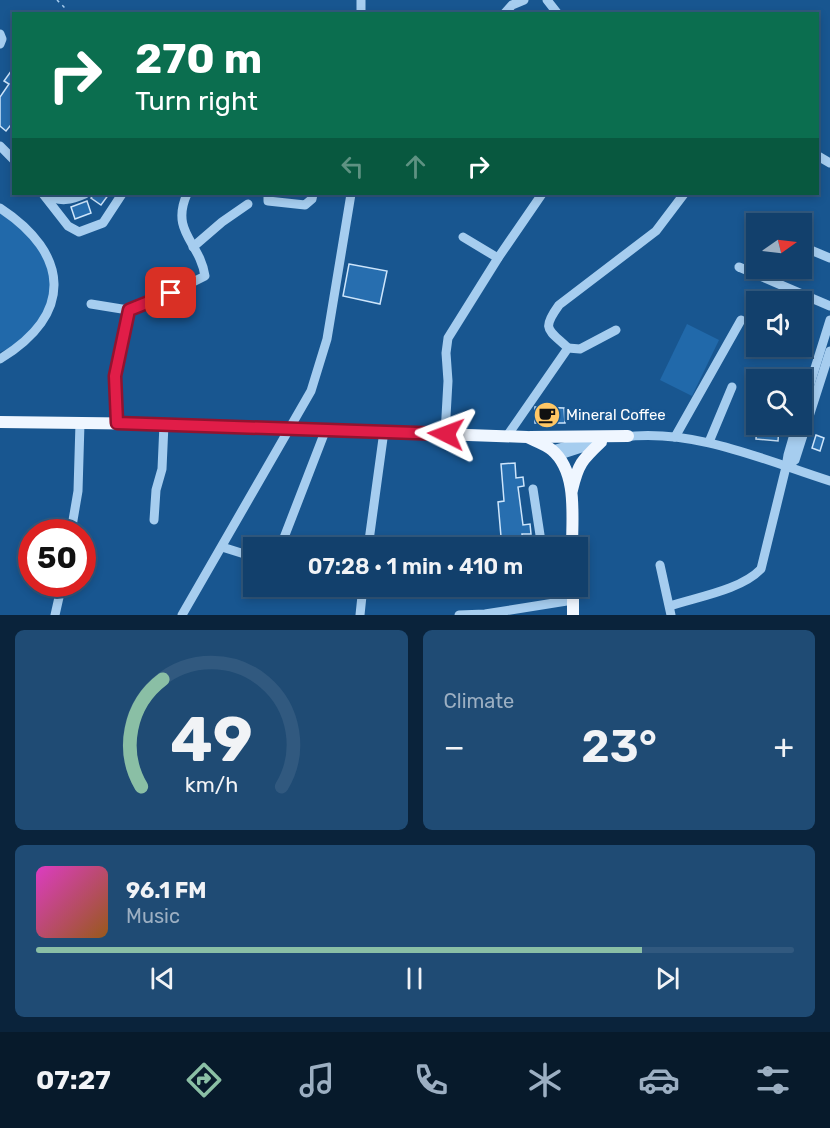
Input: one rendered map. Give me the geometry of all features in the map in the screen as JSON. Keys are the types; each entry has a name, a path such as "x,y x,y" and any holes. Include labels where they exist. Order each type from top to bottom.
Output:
{"main road":[{"path":"0,422 164,424 527,437 628,436"},
{"path":"527,437 554,453 567,476 571,494 572,537"},
{"path":"571,494 577,469 585,457 601,442"},
{"path":"573,600 573,615"}],"street":[{"path":"506,12 512,5 524,0"},
{"path":"547,0 556,12"},
{"path":"0,34 2,39 0,44"},
{"path":"0,146 12,158"},
{"path":"46,195 68,226 80,232 103,223 121,195"},
{"path":"48,195 68,200 82,195"},
{"path":"91,303 129,310 155,301 205,276 181,221 182,206 187,195"},
{"path":"267,195 268,201 305,205 312,199 313,195"},
{"path":"182,615 311,391 327,339 351,195"},
{"path":"446,434 448,338 498,258 541,195"},
{"path":"616,330 580,349 568,348 549,330 548,320 559,305 656,231 683,195"},
{"path":"193,248 222,222 248,204"},
{"path":"0,208 27,228 39,242 47,254 54,279 49,305 36,329 27,339 0,359"},
{"path":"463,237 498,258"},
{"path":"812,251 830,258"},
{"path":"739,267 830,306"},
{"path":"117,423 115,376 129,310"},
{"path":"675,437 741,320"},
{"path":"812,378 830,320"},
{"path":"507,436 568,348"},
{"path":"786,467 795,460 830,351"},
{"path":"709,442 732,387"},
{"path":"73,519 78,491 80,423"},
{"path":"154,520 156,489 162,469 164,424"},
{"path":"284,537 326,429"},
{"path":"370,537 384,431"},
{"path":"660,565 671,610 755,576 761,569 794,435"},
{"path":"554,453 628,436"},
{"path":"554,453 576,442 628,436 675,437 709,442 830,481"},
{"path":"533,489 540,537"},
{"path":"222,547 243,554"},
{"path":"55,615 59,597"},
{"path":"360,615 362,597"},
{"path":"459,615 485,614 573,600"}],"path":[{"path":"57,0 69,12"}],"shaded area":[{"path":"0,207 20,218 39,241 45,254 51,284 50,299 38,326 21,342 0,352"},
{"path":"687,324 719,340 692,396 660,380"}],"building":[{"path":"12,70 12,124 6,131 0,126 0,97 9,84 4,81"},
{"path":"93,195 108,195 101,205 91,198"},
{"path":"87,201 91,213 75,219 71,207"},
{"path":"349,264 387,271 380,304 343,296"},
{"path":"535,407 564,408 565,423 535,423"},
{"path":"756,435 778,435 778,441 756,439"},
{"path":"816,435 824,438 820,451 812,448"},
{"path":"515,463 516,478 523,477 524,486 518,487 523,525 530,524 531,534 522,534 522,537 501,537 498,502 504,501 501,464"}],"place":[{"name":"Mineral Coffee","path":"547,415"}],"route":[{"path":"171,293 129,310 115,376 117,423 446,434"}]}
